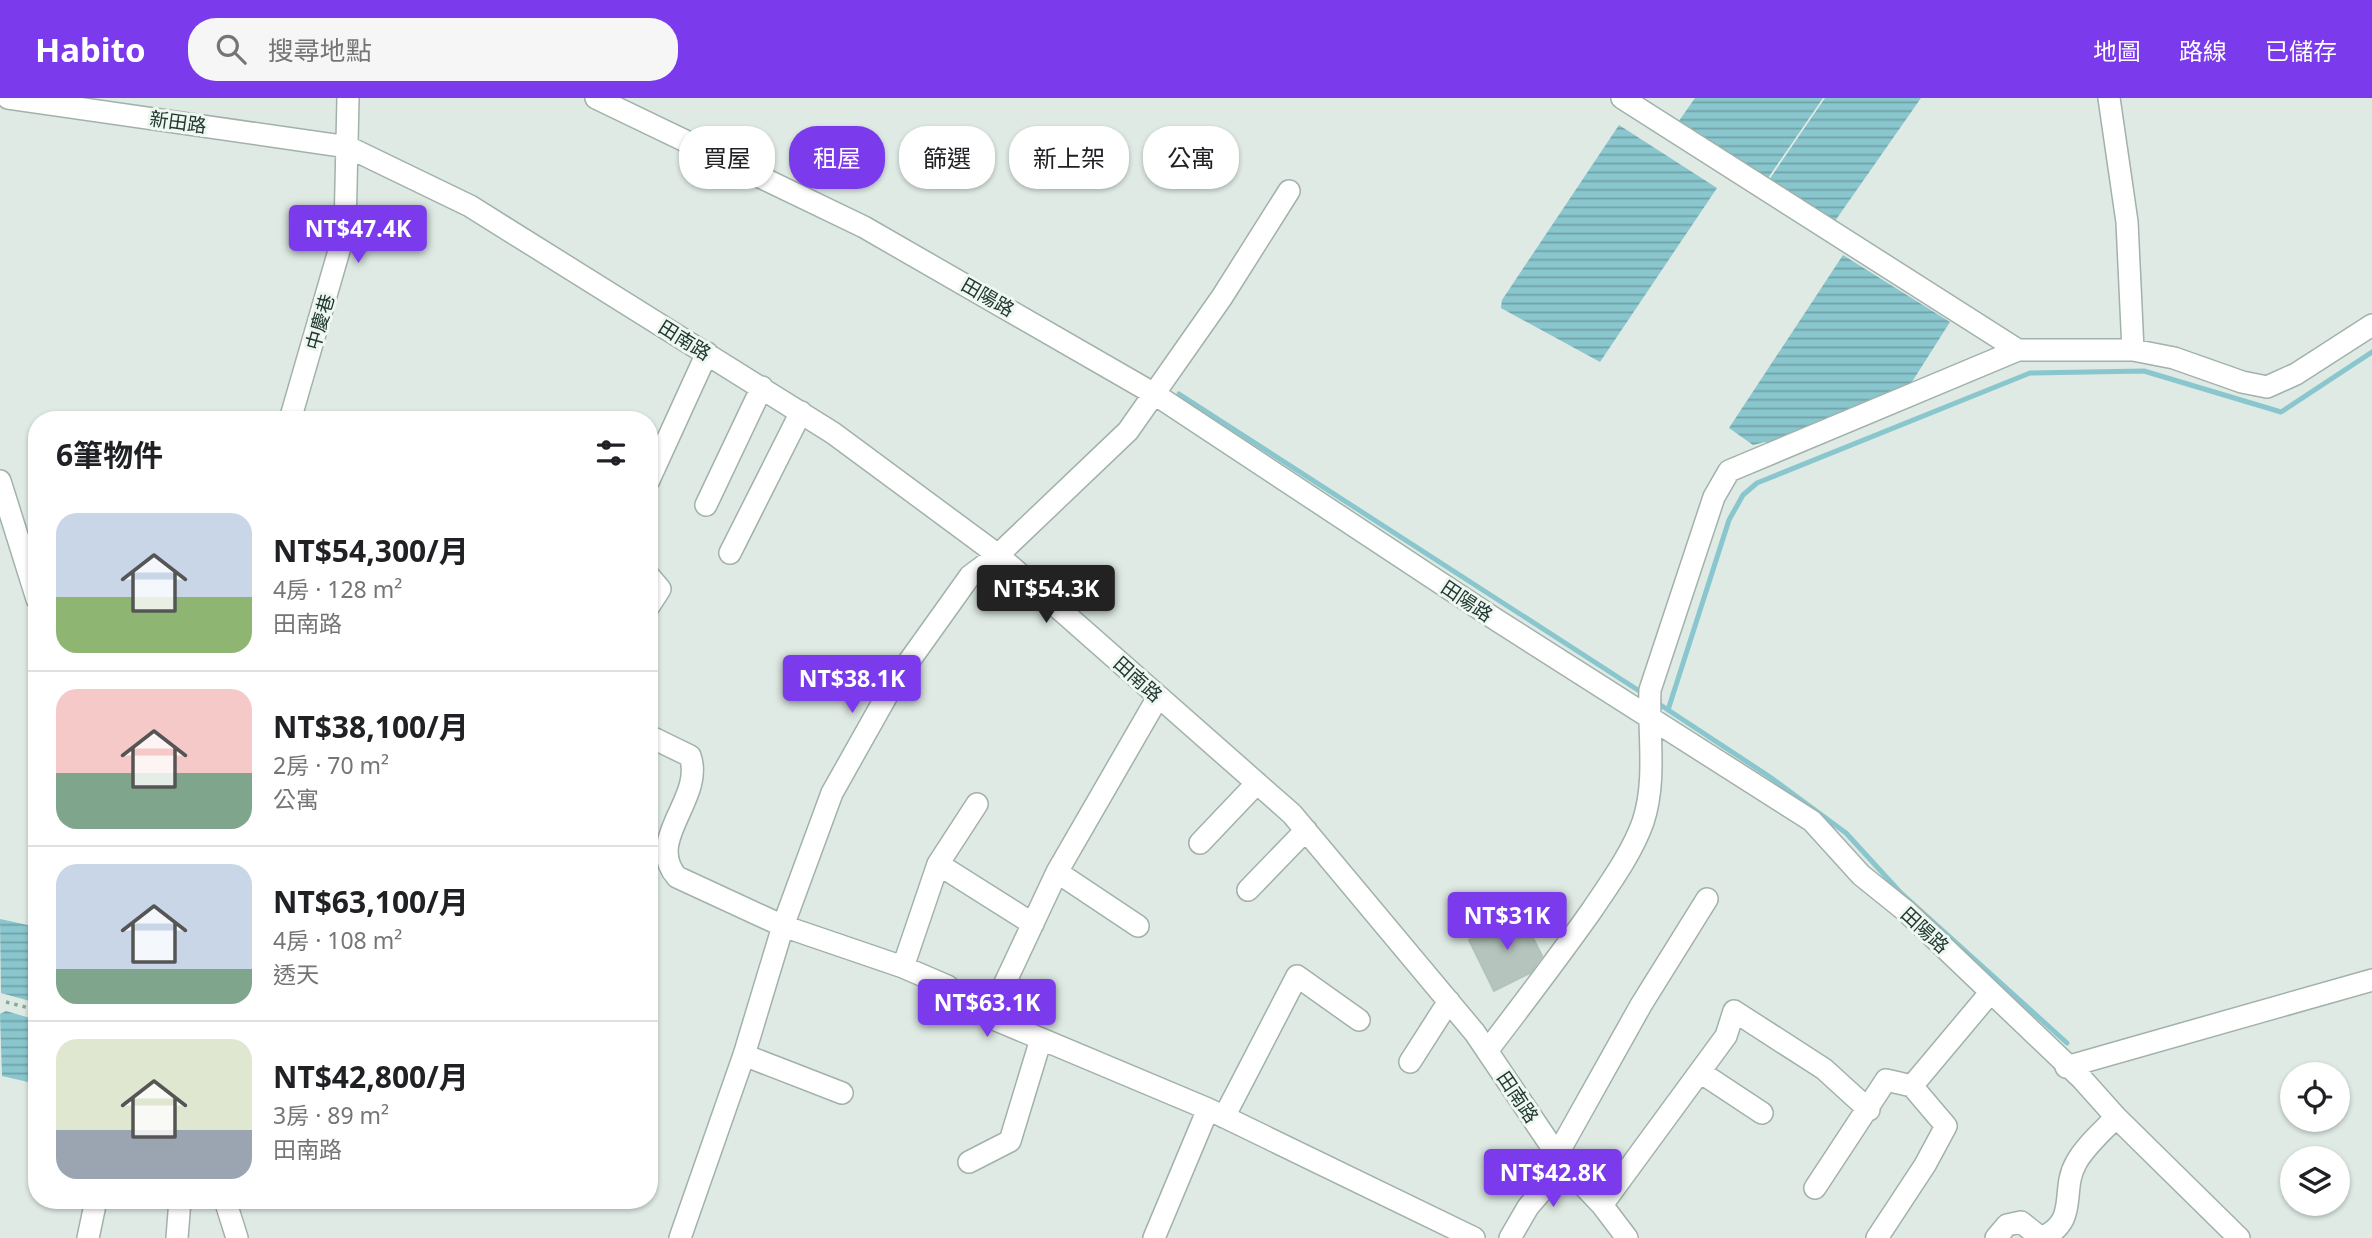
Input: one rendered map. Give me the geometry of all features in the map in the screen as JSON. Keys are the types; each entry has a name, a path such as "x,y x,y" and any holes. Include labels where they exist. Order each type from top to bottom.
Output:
{"street":[{"name":"新田路","path":"8,98 348,146"},
{"name":"中慶巷","path":"293,411 345,230 348,98"},
{"name":"田陽路","path":"596,98 864,228 1156,395 1494,619 1649,705 1812,821 1861,875 1907,912 2066,1067 2082,1079 2116,1117 2239,1238"},
{"path":"1622,98 2018,350"},
{"path":"2109,98 2127,222 2133,350"},
{"name":"田南路","path":"348,146 470,206 762,387 801,412 998,555 1257,783 1306,830 1449,1001 1487,1051 1560,1160 1602,1205 1627,1238"},
{"path":"680,1238 744,1055 783,926 832,793 895,681 970,576 998,555 1128,431 1156,395 1289,191"},
{"path":"1487,1051 1551,969 1602,894 1643,822 1652,752 1649,705 1714,497 1729,471 2018,350 2133,350 2174,358 2242,382 2267,387 2296,374 2372,325"},
{"path":"658,460 707,353"},
{"path":"706,505 762,387"},
{"path":"730,553 801,412"},
{"path":"0,481 28,570"},
{"path":"989,1017 1057,872 1158,697"},
{"path":"658,740 690,756 694,768 692,783 667,842 669,868 677,877 783,926 903,967 947,986 989,1017 1216,1113 1474,1238"},
{"path":"1200,843 1257,783"},
{"path":"903,967 938,864 976,804"},
{"path":"1248,890 1306,830"},
{"path":"938,864 1033,924"},
{"path":"1057,872 1138,926"},
{"path":"1510,1238 1560,1160 1641,1006 1707,899"},
{"path":"1154,1238 1216,1113 1297,976 1359,1020"},
{"path":"2066,1067 2372,980"},
{"path":"1912,1086 1990,993"},
{"path":"1410,1062 1449,1001"},
{"path":"1602,1205 1726,1036 1734,1011 1824,1069 1869,1110"},
{"path":"969,1162 1010,1142 1041,1039"},
{"path":"744,1055 842,1093"},
{"path":"1700,1072 1762,1113"},
{"path":"1815,1188 1869,1110 1886,1080 1912,1086 1946,1126 1925,1165 1877,1238"},
{"path":"1996,1238 2007,1225 2021,1222 2041,1238 2056,1228 2063,1220 2069,1205 2069,1179 2076,1161 2116,1117"},
{"path":"88,1238 94,1209"},
{"path":"177,1238 179,1209"},
{"path":"228,1209 237,1238"}],"path":[{"path":"6,1002 28,1008"}],"water":[{"path":"1695,98 1823,98 1768,178 1686,127 1674,128"},
{"path":"1825,98 1921,98 1835,221 1769,180"},
{"path":"1619,125 1717,188 1600,362 1501,308 1502,300"},
{"path":"1843,255 1950,322 1903,396 1777,448 1765,442 1753,445 1729,428"},
{"path":"0,919 28,925 28,1000 1,993"},
{"path":"6,1011 28,1017 28,1082 2,1076 0,1014"}],"building":[{"path":"1521,914 1542,956 1530,973 1494,991 1469,940"}],"waterway":[{"path":"1668,710 1729,520 1743,495 1757,483 2030,373 2144,371 2281,412 2372,352"},
{"path":"1179,394 1644,694"},
{"path":"1656,702 1770,777 1846,833 1900,892 2067,1043"}]}
